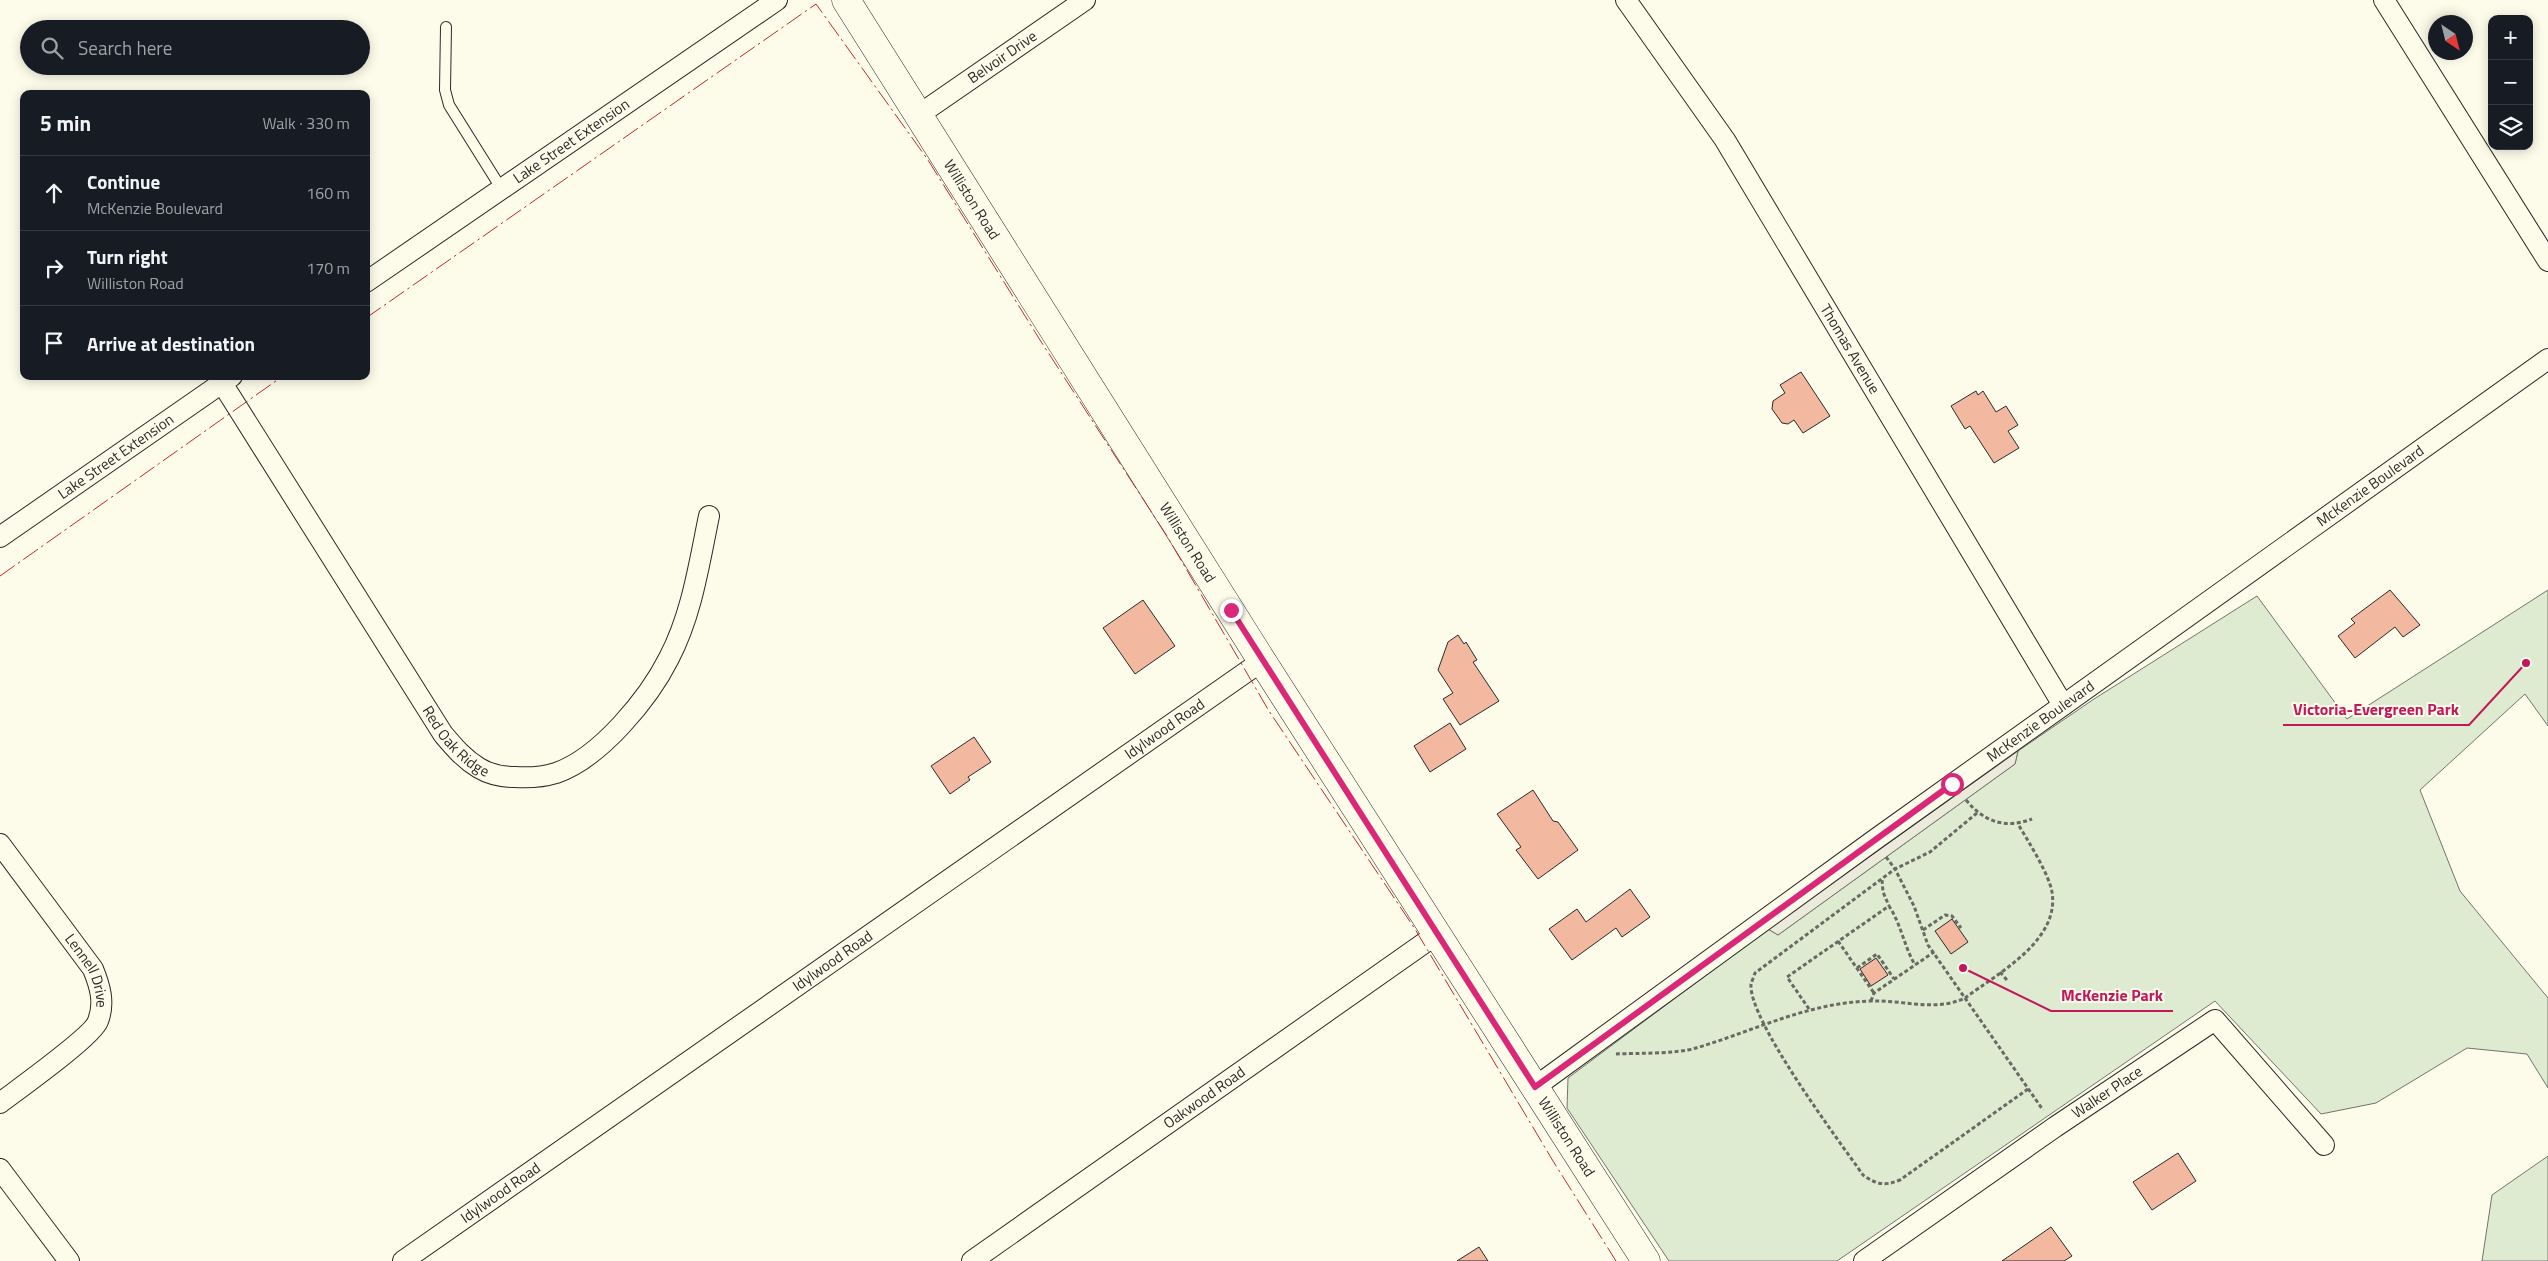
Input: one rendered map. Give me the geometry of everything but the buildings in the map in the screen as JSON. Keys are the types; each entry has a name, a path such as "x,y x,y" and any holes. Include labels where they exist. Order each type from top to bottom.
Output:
{"main road":[{"name":"Williston Road","path":"846,0 920,114 1262,662 1646,1261"}],"street":[{"name":"Lake Street Extension","path":"370,279 777,0"},
{"name":"Belvoir Drive","path":"920,114 1085,0"},
{"name":"Thomas Avenue","path":"1626,0 1725,140 2063,705"},
{"path":"2384,0 2548,261"},
{"name":"McKenzie Boulevard","path":"1535,1087 1872,841 2548,359"},
{"name":"Lake Street Extension","path":"0,538 227,380"},
{"name":"Red Oak Ridge","path":"227,380 443,734 459,753 480,769 505,777 532,778 557,772 580,760 615,732 646,697 669,658 687,615 709,516"},
{"name":"Idylwood Road","path":"403,1261 1262,662"},
{"name":"Lennell Drive","path":"0,844 93,968 100,986 102,1005 98,1023 84,1038 0,1103"},
{"name":"Oakwood Road","path":"972,1261 1437,934"},
{"name":"Walker Place","path":"1864,1261 2055,1127 2215,1020 2324,1145"},
{"path":"0,1169 69,1261"}],"lane":[{"path":"446,27 445,90 449,105 501,188"}],"path":[{"path":"1952,784 1977,813 1997,824 2018,824 2032,819"},
{"path":"1977,813 1930,852 1896,869 1755,973 1752,984 1753,996 1765,1024 1795,1077 1863,1175 1874,1184 1888,1185 1900,1180 2028,1089"},
{"path":"1615,1054 1694,1049 1809,1009 1871,1001 1934,1006 1954,1003 1965,998 2033,947 2050,922 2052,892 2034,850 2018,824"},
{"path":"1872,841 1896,869 1934,952 2055,1127"},
{"path":"1882,879 1882,892 1897,917 1907,952 1915,965"},
{"path":"1809,1009 1787,977 1889,906"},
{"path":"1923,930 1945,915 1952,916 1961,928"},
{"path":"1838,941 1874,993"},
{"path":"1871,1001 1874,993 1934,952"},
{"path":"1857,968 1877,954 1894,979"},
{"path":"2000,972 2007,980"}],"green space":[{"path":"2548,590 2548,726 2525,694 2420,790 2460,891 2548,998 2548,1088 2527,1054 2467,1048 2376,1103 2321,1114 2215,1001 1837,1261 1669,1261 1567,1108 1568,1078 1768,929 1778,935 2015,764 2018,751 2094,699 2257,596 2347,719"},
{"path":"2548,1156 2548,1261 2482,1261 2492,1195"}],"shaded area":[{"path":"2018,751 2015,764 1778,935 1768,929"}],"power":[{"path":"370,315 816,4 928,160 1040,340 1167,536 1269,711 1415,929 1553,1161 1616,1261"},
{"path":"0,576 277,380"}],"place":[{"name":"Victoria-Evergreen Park","path":"2526,663"},
{"name":"McKenzie Park","path":"1963,968"}],"route":[{"path":"1231,610 1262,662 1535,1087 1663,992 1952,784"}]}
